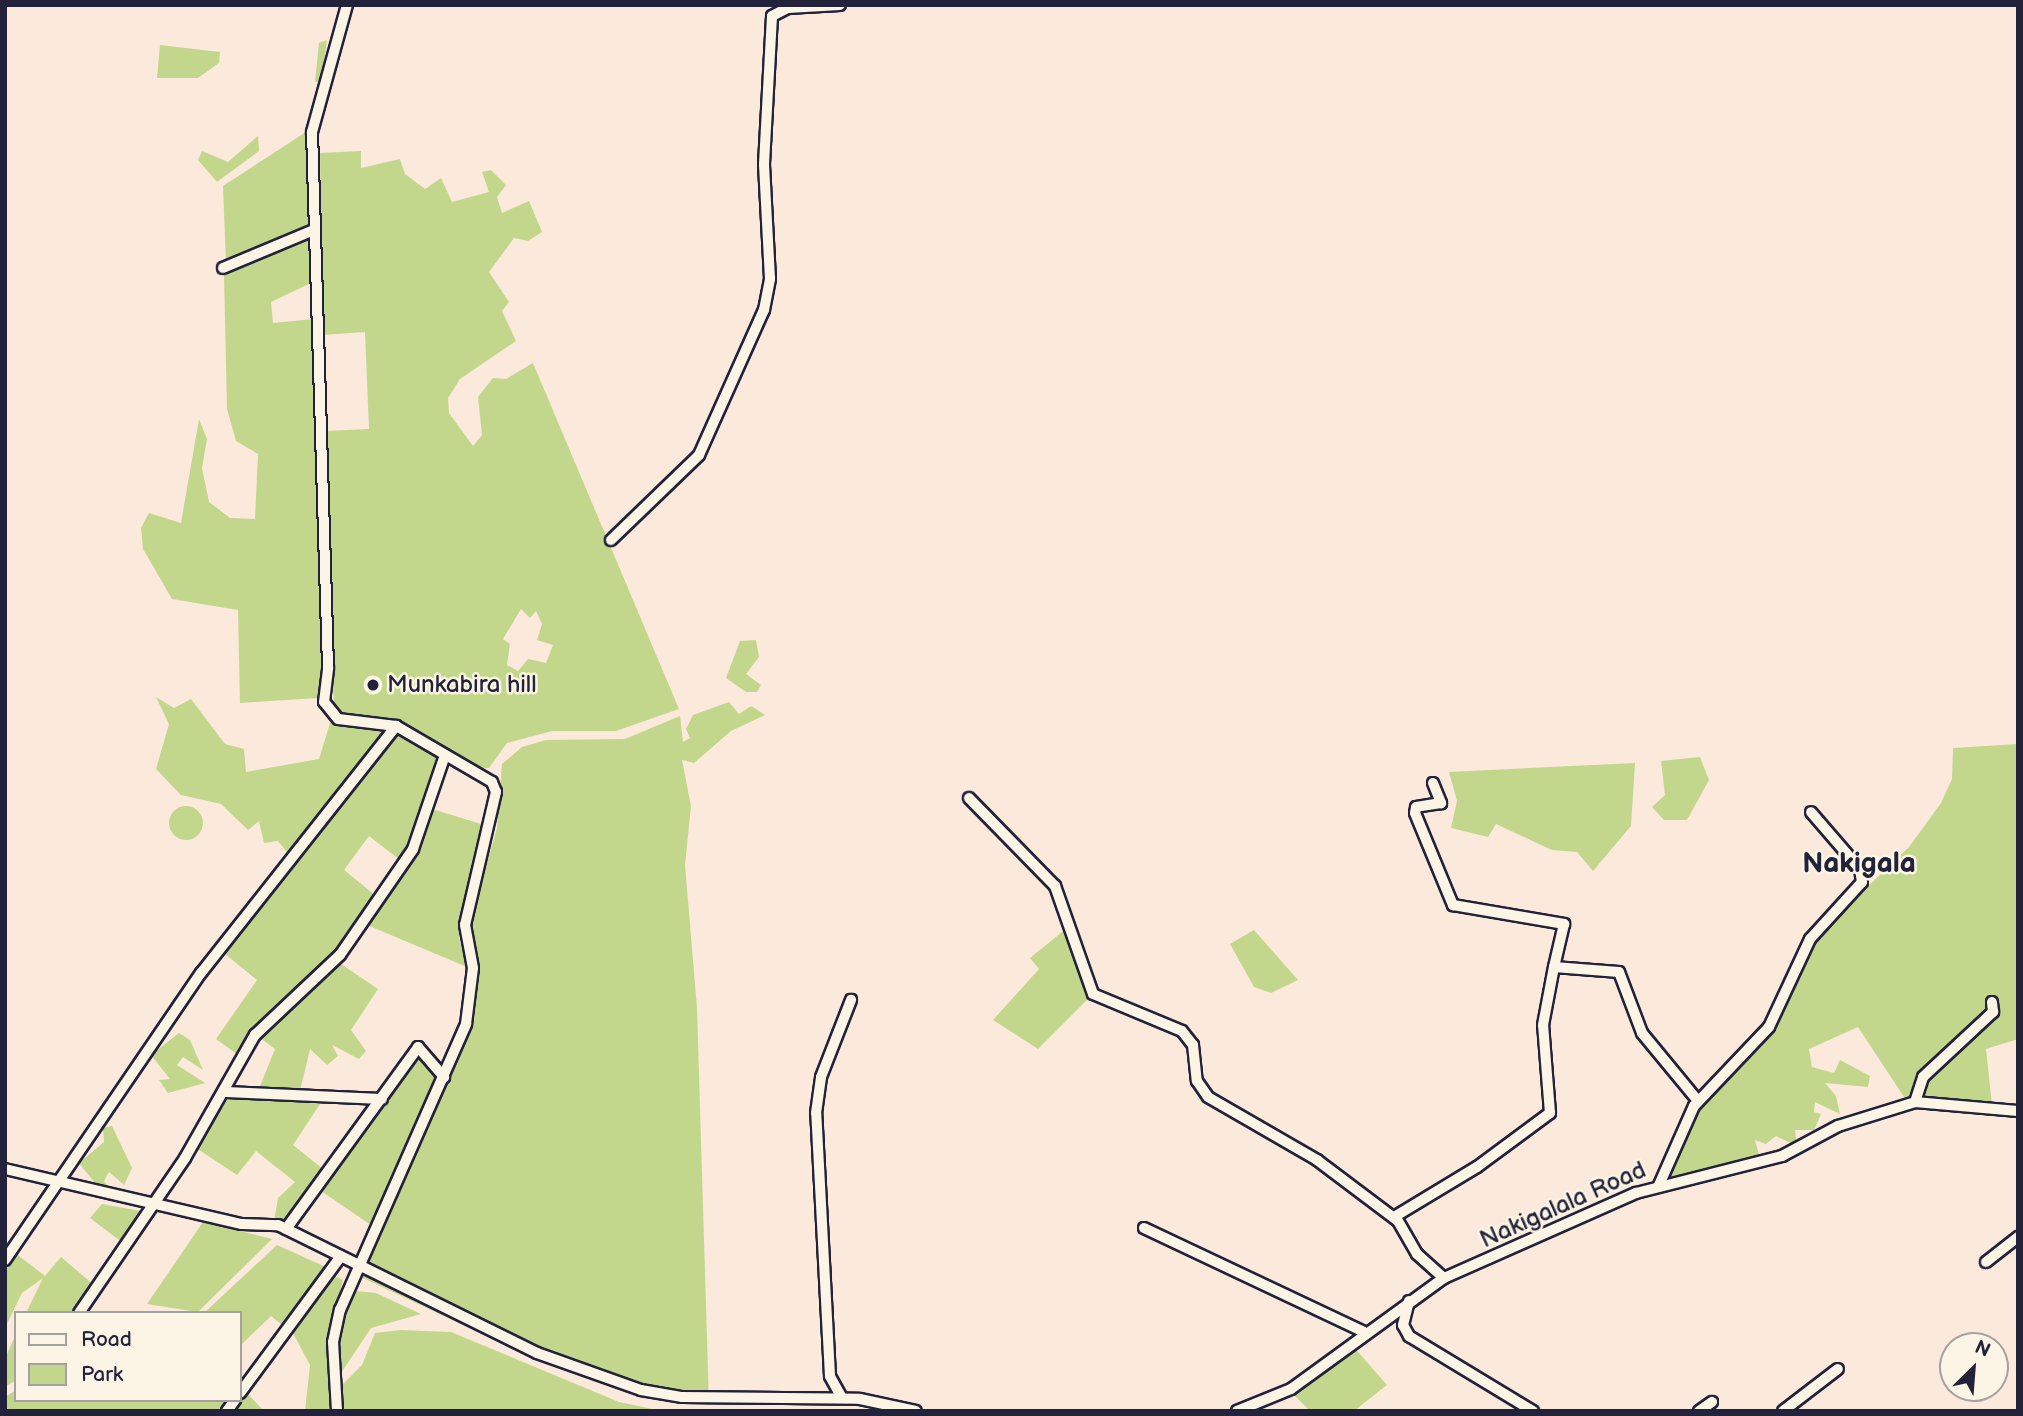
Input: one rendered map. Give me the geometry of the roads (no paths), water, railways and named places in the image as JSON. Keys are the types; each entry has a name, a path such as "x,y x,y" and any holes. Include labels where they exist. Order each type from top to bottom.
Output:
{"street":[{"path":"337,1411 333,1342 359,1269 444,1077 472,997 465,925 496,800 492,782 396,726 338,719 324,702 328,667 314,230 314,115 346,5"},
{"path":"611,540 699,455 764,310 770,279 764,164 772,16 789,8 840,5"},
{"path":"223,268 314,230"},
{"path":"5,1260 55,1180 201,973 396,726"},
{"path":"80,1311 226,1092 255,1035 340,955 413,849 445,755"},
{"path":"1394,1217 1477,1167 1550,1113 1543,1025 1564,924 1453,905 1416,813 1416,807 1441,803 1433,783"},
{"path":"969,798 1055,886 1093,994 1177,1028 1193,1045 1197,1081 1208,1097 1317,1160 1394,1217 1417,1254 1444,1278"},
{"path":"1659,1185 1698,1101 1769,1027 1810,939 1862,882 1860,869 1811,813"},
{"path":"1554,967 1619,971 1642,1033 1698,1101"},
{"path":"842,1398 830,1376 816,1113 821,1077 851,1000"},
{"path":"1914,1102 1923,1077 1993,1012 1992,1002"},
{"path":"286,1229 418,1047 444,1077"},
{"path":"226,1092 382,1099"},
{"name":"Nakigalala Road","path":"1237,1411 1291,1389 1384,1317 1444,1278 1659,1185 1782,1156 1838,1126 1914,1102 2018,1111"},
{"path":"5,1169 286,1229 341,1256 359,1269 537,1353 642,1390 695,1398 842,1398 916,1411"},
{"path":"1144,1228 1364,1332"},
{"path":"1986,1262 2018,1237"},
{"path":"242,1390 341,1256"},
{"path":"1403,1325 1409,1301"},
{"path":"1384,1317 1403,1325 1435,1356 1534,1411"},
{"path":"1783,1411 1838,1369"},
{"path":"1699,1411 1712,1402"}],"place":[{"name":"Munkabira hill","path":"373,685"}],"district":[{"name":"Nakigala","path":"1859,864"}]}
